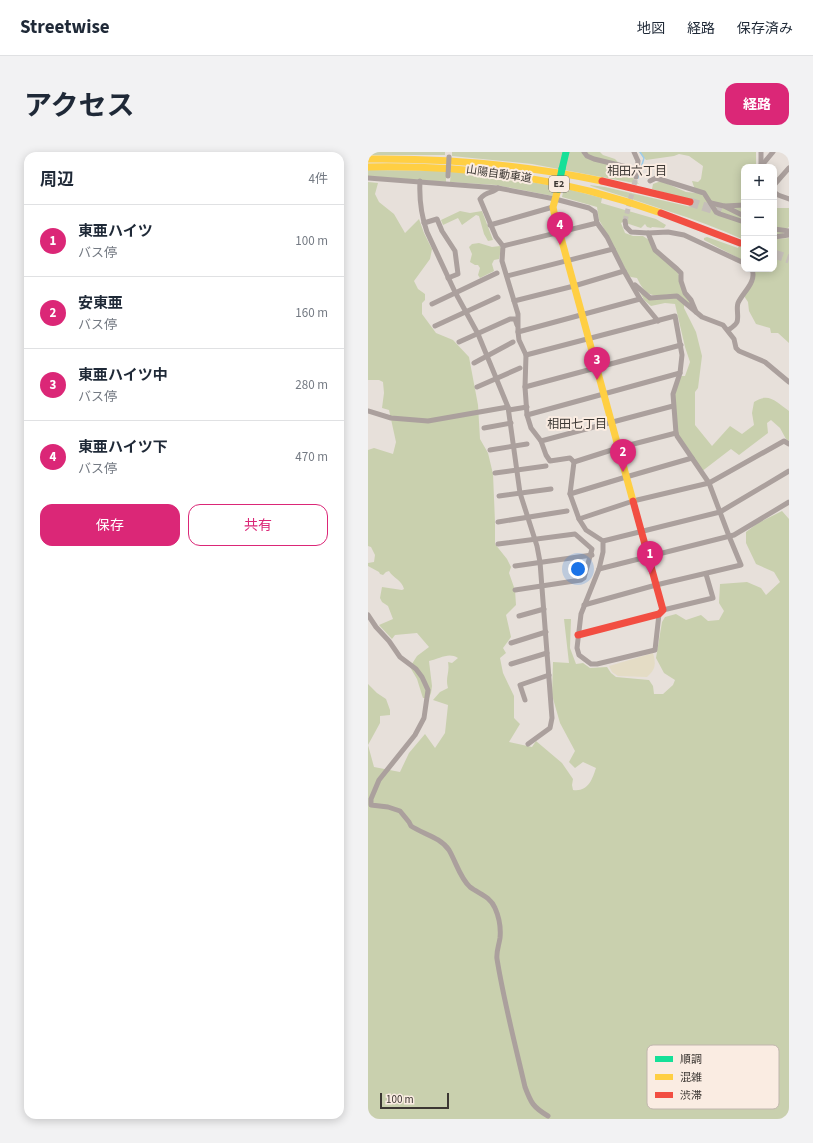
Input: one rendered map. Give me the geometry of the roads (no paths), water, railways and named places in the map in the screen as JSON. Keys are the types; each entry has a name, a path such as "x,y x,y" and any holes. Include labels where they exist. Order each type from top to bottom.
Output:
{"main road":[{"path":"566,152 553,207 566,260 656,585 661,612 578,635"},
{"name":"山陽自動車道","path":"368,158 418,158 506,164 568,174 690,202"},
{"name":"山陽自動車道","path":"368,167 468,169 543,180 605,195 647,208 700,226 740,243"}],"street":[{"path":"584,152 587,156 594,159 627,167 636,175 638,161 634,152"},
{"path":"761,152 761,164"},
{"path":"763,164 773,152"},
{"path":"448,184 449,154"},
{"path":"777,182 789,168"},
{"path":"368,178 498,188 555,199 589,208 595,212 597,222 640,299 658,321"},
{"path":"650,181 656,178 704,193 716,212 741,221"},
{"path":"420,181 419,201 424,223 448,278 478,334 509,408 520,493 540,562 552,713 550,728 528,744"},
{"path":"498,188 484,194 480,199 490,225 496,237 503,246 502,261 518,314 519,340 526,355 527,415 531,428 541,441 550,461 570,458 574,462"},
{"path":"777,194 789,199"},
{"path":"711,203 724,206 741,214"},
{"path":"724,206 741,205"},
{"path":"490,225 553,207"},
{"path":"424,223 437,219 442,231 455,251 458,274 448,278"},
{"path":"625,221 626,227 632,232 648,234 668,232 684,235 741,262"},
{"path":"503,246 597,222"},
{"path":"777,229 789,231"},
{"path":"648,234 655,250 678,269 685,293 691,300 696,312"},
{"path":"777,237 789,235"},
{"path":"507,276 613,249"},
{"path":"514,300 574,286 624,271"},
{"path":"728,330 735,325 738,320 738,303 752,280 753,272"},
{"path":"432,304 497,273"},
{"path":"630,280 650,298 677,296 702,317 719,323 728,330 734,339 736,348 739,351 765,362 789,382"},
{"path":"435,326 498,297"},
{"path":"518,332 640,299"},
{"path":"526,355 675,316 682,356 680,373 673,394 676,433 709,483 741,565 656,585 584,605"},
{"path":"459,342 510,319 515,319 518,325"},
{"path":"474,363 513,342"},
{"path":"526,387 681,345"},
{"path":"477,386 520,368"},
{"path":"527,415 680,373"},
{"path":"541,441 673,406"},
{"path":"368,411 391,418 428,421 509,408 527,407"},
{"path":"484,428 511,423"},
{"path":"574,462 618,448 676,433"},
{"path":"580,519 633,501 709,483 784,441 789,444"},
{"path":"490,450 527,444"},
{"path":"570,494 692,458"},
{"path":"574,462 570,494 586,530 603,541 720,512 789,471"},
{"path":"495,473 546,466"},
{"path":"499,496 551,489"},
{"path":"598,569 734,535 789,502"},
{"path":"498,522 567,511"},
{"path":"498,544 575,534 592,550 592,555 584,578 581,580 515,590"},
{"path":"603,541 603,552 581,614 578,635 577,648 579,654 591,664 655,650 661,612 713,598 706,574"},
{"path":"514,566 592,555"},
{"path":"519,616 544,609"},
{"path":"368,615 400,657 416,669 422,677 428,690 424,718 415,735 379,780 371,799 371,805 388,807 400,812 416,830 425,833 444,845 462,878 470,887 485,896 495,907 499,921 500,934 497,957 525,1087 531,1102 536,1108 548,1116"},
{"path":"511,643 546,632"},
{"path":"511,664 547,653"},
{"path":"525,700 520,685 549,675"}],"waterway":[{"path":"638,178 644,158 640,152"}],"tunnel":[{"path":"625,221 636,177"},
{"path":"690,202 721,212"},
{"path":"777,255 789,259"}],"place":[{"name":"東亜ハイツ下","path":"560,245"},
{"name":"東亜ハイツ中","path":"597,380"},
{"name":"安東亜","path":"623,472"},
{"name":"東亜ハイツ","path":"650,574"}],"district":[{"name":"相田六丁目","path":"637,171"},
{"name":"相田七丁目","path":"577,424"}]}
